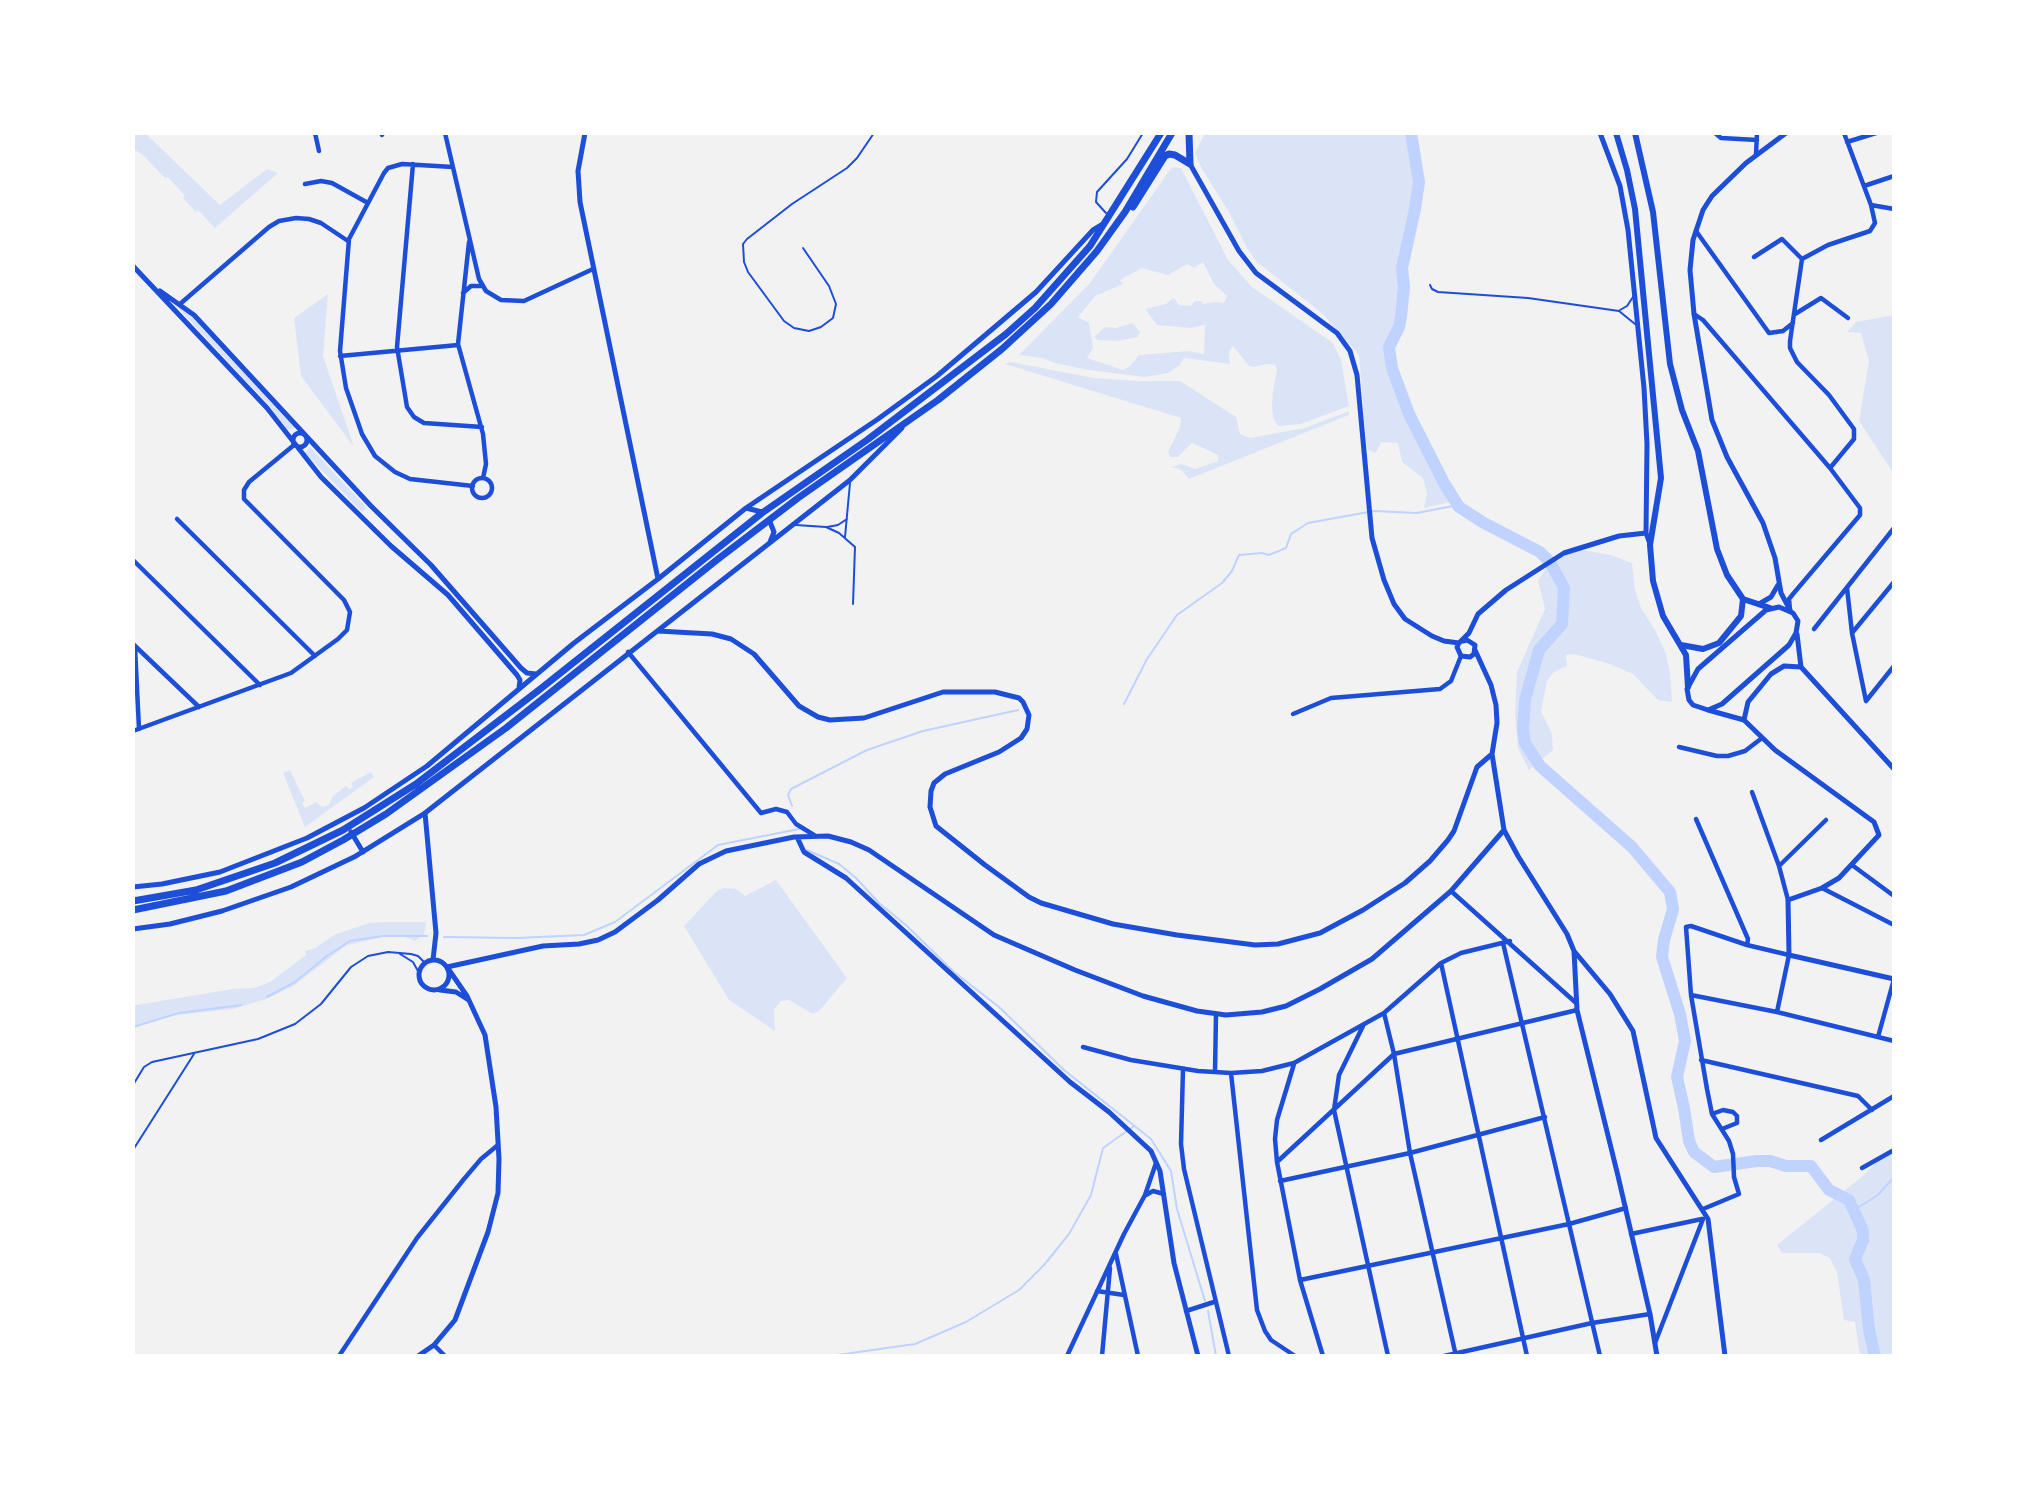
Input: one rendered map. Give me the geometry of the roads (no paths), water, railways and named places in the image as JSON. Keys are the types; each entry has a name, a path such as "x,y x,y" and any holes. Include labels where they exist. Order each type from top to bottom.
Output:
{"highway":[{"path":"133,901 196,890 275,863 337,833 348,823 416,784 762,513 867,440 1006,334 1061,280 1090,246 1161,133"},
{"path":"1097,251 1125,212 1172,133"},
{"path":"1189,133 1190,164"},
{"path":"133,910 226,891 302,862 358,832 429,784 506,728 660,603 1002,349 1051,304 1097,251 1132,209 1165,156 1175,155 1190,164"}],"main road":[{"path":"1616,133 1635,209 1661,478 1650,545 1657,600 1668,629 1681,645 1687,661 1688,687"},
{"path":"1635,133 1653,212 1667,349 1680,402 1698,451 1717,549 1727,575 1743,599 1770,608"},
{"path":"1681,645 1703,649 1719,643 1741,616 1743,599"}],"street":[{"path":"315,133 319,151"},
{"path":"444,133 481,286 496,298 519,302 593,269"},
{"path":"585,133 578,171 578,188 658,579"},
{"path":"1601,133 1620,186 1628,230 1646,416 1646,533 1650,545"},
{"path":"1715,133 1721,138 1757,140"},
{"path":"1756,156 1758,133"},
{"path":"1786,133 1712,196 1703,210 1690,248 1694,314 1712,420 1727,457 1763,523 1775,558 1781,593 1790,611"},
{"path":"1802,259 1828,245 1874,228 1871,205 1844,133"},
{"path":"1847,142 1876,133"},
{"path":"453,167 402,164 386,169 348,241 340,356 346,388 362,434 381,462 402,476 419,481 473,486"},
{"path":"413,164 397,351 407,407 414,417 427,424 482,427"},
{"path":"1190,164 1239,251 1256,273 1337,333 1350,351 1357,375 1372,538 1384,580 1394,604 1405,619 1481,666"},
{"path":"1864,186 1894,176"},
{"path":"305,184 321,181 332,183 368,203"},
{"path":"1871,205 1894,209"},
{"path":"180,304 269,227 285,219 315,220 348,241"},
{"path":"133,887 220,872 348,823 427,765 519,688 746,508 937,376 1030,298 1093,230 1105,224"},
{"path":"1696,231 1769,333 1783,331 1793,323"},
{"path":"469,238 458,345 482,427 485,453 483,478"},
{"path":"1754,257 1782,239 1802,259"},
{"path":"1802,259 1790,341 1793,356 1829,396 1854,429 1855,435 1830,468"},
{"path":"133,266 267,408 294,445 348,505 454,602 517,675 520,680 519,688"},
{"path":"145,278 194,315 463,601 523,670 537,674"},
{"path":"463,293 471,286 481,286"},
{"path":"1795,314 1821,298 1848,318"},
{"path":"1694,314 1703,320 1830,468 1861,511 1793,594 1789,600 1790,611"},
{"path":"340,356 458,345"},
{"path":"133,929 170,924 291,887 363,852 425,813 850,480 911,419"},
{"path":"294,445 293,438 296,435 305,435"},
{"path":"294,445 305,445 305,435"},
{"path":"134,645 136,730 291,673 345,634 350,621 349,608 344,600 247,504 244,496 249,482 294,445"},
{"path":"483,478 492,485 489,495 479,497 473,491 473,486 477,480 483,478"},
{"path":"746,508 762,512"},
{"path":"177,519 316,656"},
{"path":"769,522 774,532 769,545"},
{"path":"1814,629 1894,528"},
{"path":"1463,656 1461,642 1469,633 1478,614 1532,574 1560,556 1619,536 1646,533"},
{"path":"133,560 260,685"},
{"path":"1756,605 1771,597 1778,582"},
{"path":"1852,633 1894,582"},
{"path":"1847,588 1852,633 1866,701 1894,666"},
{"path":"454,602 459,604 463,601"},
{"path":"1788,900 1822,888 1839,878 1879,835 1874,822 1774,750 1744,720 1696,708 1688,696 1688,687 1693,676 1770,608 1779,607 1790,611 1795,615 1798,624 1801,667 1894,769"},
{"path":"1708,710 1728,700 1789,645 1798,624"},
{"path":"658,631 712,634 730,639 754,654 799,706 818,717 831,720 864,718 943,692 995,692 1019,698 1029,715 1027,729 1021,738 999,752 945,774 934,783 930,807 936,825 985,865 1041,903 1113,924 1177,935 1278,944 1320,933 1363,910 1405,883 1448,840 1477,767 1492,754"},
{"path":"1469,633 1491,685 1496,705 1497,723 1492,754 1504,830 1567,934 1574,951 1630,1023 1636,1040 1656,1138 1703,1209 1725,1356"},
{"path":"1444,641 1472,642"},
{"path":"134,645 199,707"},
{"path":"1293,713 1331,698 1440,690 1451,681 1463,656 1475,650"},
{"path":"628,652 761,813 776,809 787,812 796,824 814,835"},
{"path":"1744,720 1748,702 1765,680 1784,666 1801,667"},
{"path":"1679,747 1728,756 1745,751 1762,738"},
{"path":"1752,792 1779,866 1788,900 1789,955 1777,1012"},
{"path":"425,813 436,933 433,960"},
{"path":"1696,819 1748,939 1748,945"},
{"path":"1779,866 1826,820"},
{"path":"348,823 363,852"},
{"path":"447,967 543,946 598,940 626,924 699,864 738,848 814,835 840,838 869,850 994,935 1015,946 1143,996 1216,1014 1274,1010 1320,989 1372,959 1451,891 1504,830"},
{"path":"797,836 804,852 846,878 1070,1082 1141,1140 1156,1160 1160,1171 1174,1263 1198,1356"},
{"path":"1852,865 1894,897"},
{"path":"1822,888 1894,925"},
{"path":"1451,891 1575,1002"},
{"path":"1703,1209 1739,1194 1734,1177 1733,1154 1712,1114 1701,1060 1691,995 1686,927 1691,926 1748,945 1894,979 1878,1037"},
{"path":"1083,1047 1131,1060 1183,1069 1231,1073 1262,1071 1294,1063 1384,1013 1441,963 1461,953 1506,942"},
{"path":"1506,942 1600,1356"},
{"path":"1574,951 1575,1002 1626,1208 1657,1356"},
{"path":"418,1356 434,1345 455,1320 490,1226 498,1194 494,1090 485,1035 469,1001 447,967 433,960 425,963 419,973 426,988 456,992 469,1001"},
{"path":"1573,962 1581,960"},
{"path":"1441,963 1527,1356"},
{"path":"438,990 445,986 449,979 447,967"},
{"path":"1691,995 1777,1012 1894,1041"},
{"path":"1277,1162 1394,1054 1577,1010"},
{"path":"1384,1013 1394,1054 1410,1153 1456,1355"},
{"path":"1215,1072 1216,1014"},
{"path":"1363,1025 1339,1075 1334,1110 1344,1166 1388,1356"},
{"path":"1701,1060 1858,1096 1872,1110"},
{"path":"1294,1063 1276,1120 1277,1162 1300,1280 1323,1356"},
{"path":"1183,1069 1181,1144 1184,1169 1229,1356"},
{"path":"1231,1073 1257,1310 1271,1340 1295,1356"},
{"path":"1821,1140 1894,1096"},
{"path":"1712,1114 1723,1110 1733,1112 1737,1116 1737,1123 1722,1129"},
{"path":"1280,1181 1410,1153 1545,1117"},
{"path":"339,1356 417,1238 481,1159 498,1146"},
{"path":"1862,1168 1894,1150"},
{"path":"1068,1356 1145,1195 1156,1160"},
{"path":"1145,1195 1153,1191 1164,1194"},
{"path":"1300,1280 1569,1224 1626,1208"},
{"path":"1631,1234 1705,1219"},
{"path":"1655,1344 1705,1219"},
{"path":"1115,1253 1138,1356"},
{"path":"1102,1356 1111,1264"},
{"path":"1097,1291 1124,1295"},
{"path":"1186,1311 1214,1302"},
{"path":"1444,1356 1592,1323 1650,1314"},
{"path":"434,1345 445,1356"}],"lane":[{"path":"803,248 829,286 836,304 833,318 821,327 809,331 794,328 784,321 748,272 744,262 743,244 792,204 847,167 857,158 874,133"},
{"path":"1110,216 1097,205 1097,192 1119,169 1143,133"},
{"path":"1430,285 1438,292 1528,298 1619,311 1636,325"},
{"path":"1619,311 1628,306 1633,297"},
{"path":"845,538 850,480"},
{"path":"795,524 826,527 838,525 848,518"},
{"path":"826,527 855,547 853,604"},
{"path":"133,1085 148,1064 258,1039 286,1028 321,1004 356,963 375,954 395,952 414,955 425,963"},
{"path":"395,952 409,959 419,973"},
{"path":"133,1150 195,1053"}],"waterway":[{"path":"1411,133 1419,182 1402,268 1404,287 1401,317 1389,347 1392,368 1409,414 1459,507 1540,552 1550,562 1564,588 1562,624 1539,650 1525,700 1525,743 1540,766 1632,847 1670,892 1673,909 1662,957 1680,1014 1685,1041 1677,1077 1689,1141 1694,1152 1714,1167 1757,1161 1770,1161 1786,1166 1811,1166 1829,1190 1849,1200 1863,1231 1863,1240 1855,1259 1864,1280 1869,1330 1875,1356"},
{"path":"1124,704 1147,659 1177,615 1222,583 1232,571 1239,555 1269,555 1286,548 1291,534 1308,523 1374,511 1417,513 1458,505"},
{"path":"792,806 788,795 791,789 867,750 923,731 1018,710"},
{"path":"444,937 584,935 615,922 718,845 799,829"},
{"path":"807,850 839,864 856,878 879,903 954,972 999,1007 1064,1070 1151,1139 1171,1171 1177,1209 1205,1301"},
{"path":"267,997 295,982 350,941 383,936 427,936"},
{"path":"133,1027 179,1013 241,1005"},
{"path":"830,1356 915,1344 966,1322 1019,1290 1069,1234 1091,1195 1103,1148 1134,1126"},
{"path":"1854,1210 1878,1195 1894,1177"},
{"path":"1208,1311 1216,1356"}]}
